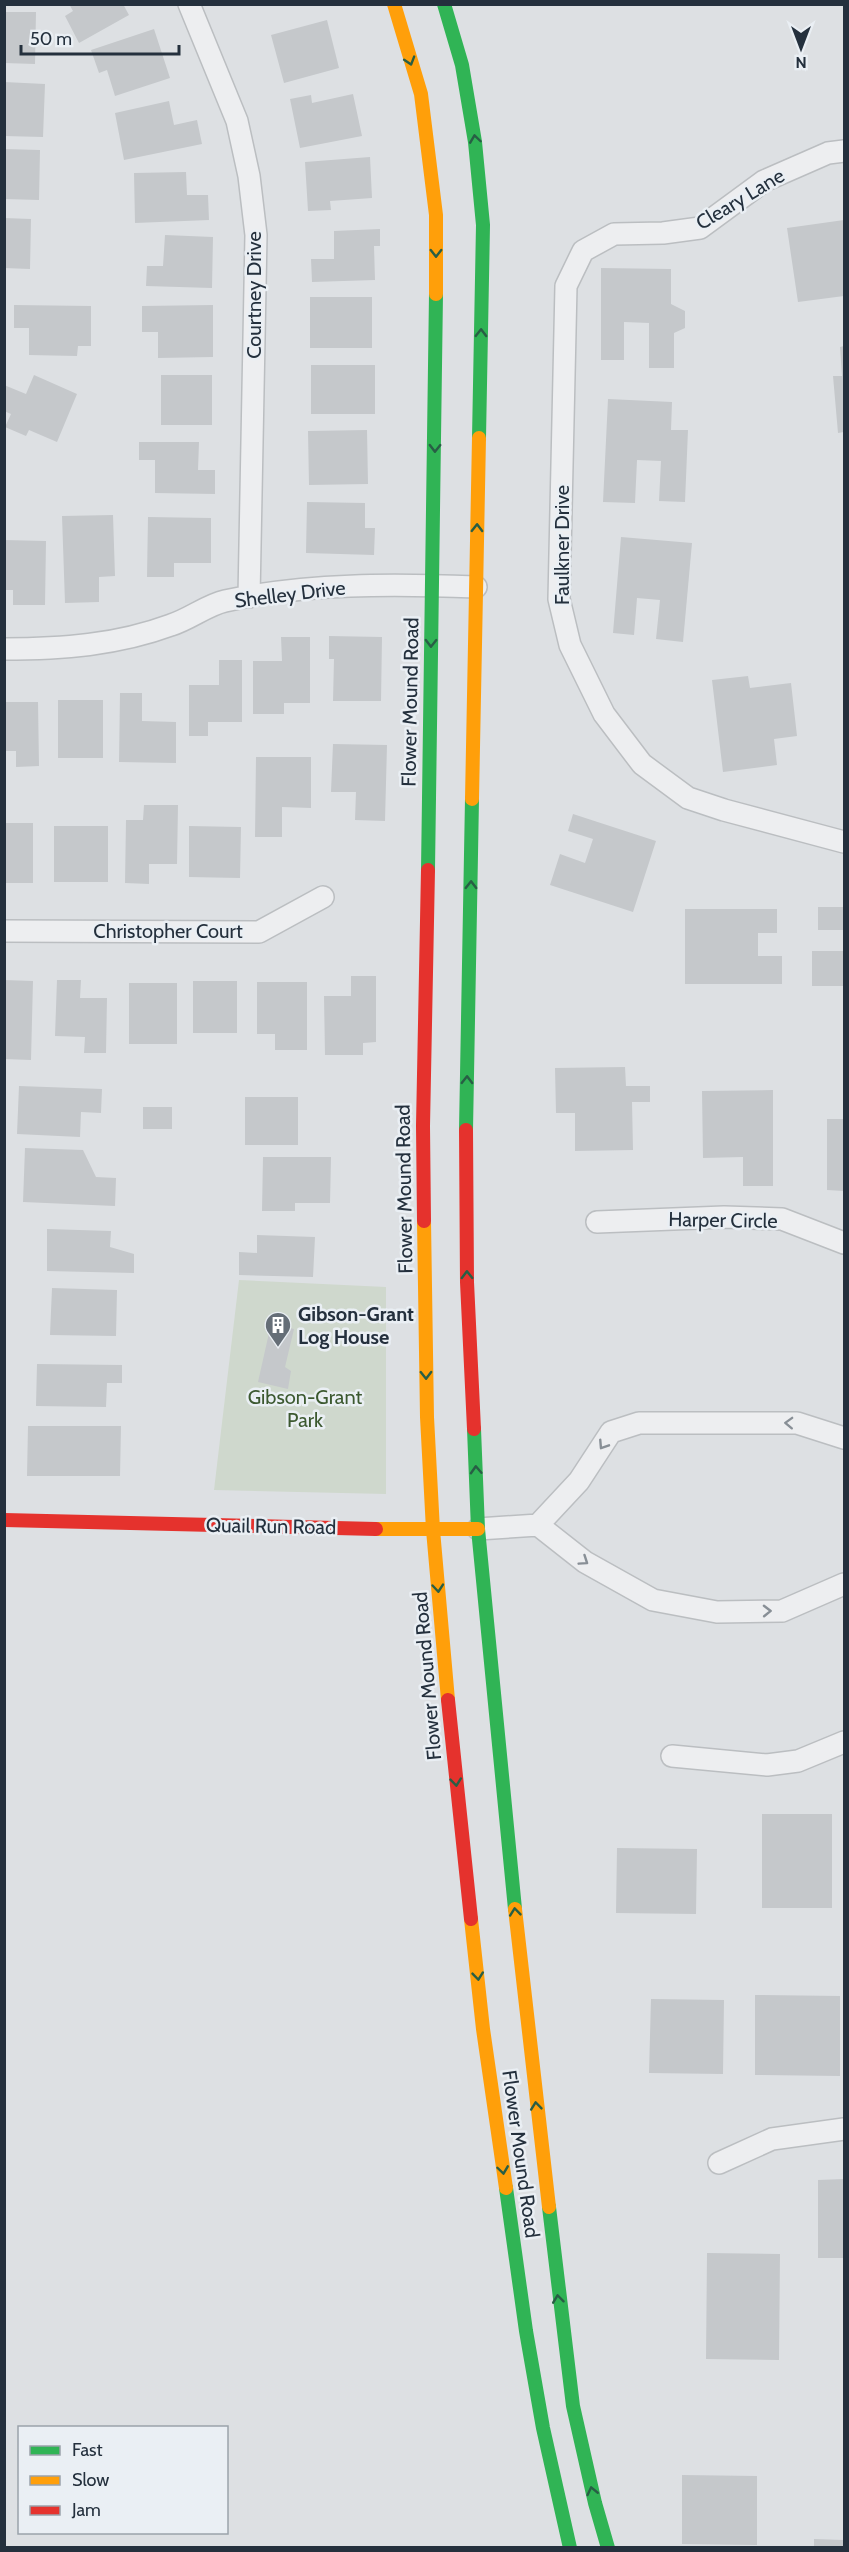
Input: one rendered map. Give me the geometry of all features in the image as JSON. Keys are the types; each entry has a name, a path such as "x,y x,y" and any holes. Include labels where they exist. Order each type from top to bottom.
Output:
{"main road":[{"name":"Flower Mound Road","path":"394,4 421,94 436,215 436,399 423,1138 427,1406 433,1530 451,1737 485,2041 528,2342 543,2428 570,2547"},
{"name":"Flower Mound Road","path":"444,4 464,76 476,142 483,225 465,1158 467,1282 478,1529 495,1721 553,2258 573,2406 595,2503 608,2547"},
{"name":"Quail Run Road","path":"4,1520 433,1530 478,1529"}],"street":[{"name":"Courtney Drive","path":"189,4 237,121 249,176 256,235 249,597"},
{"name":"Cleary Lane","path":"574,267 583,251 614,234 663,233 700,228 764,181 828,153 844,151"},
{"name":"Faulkner Drive","path":"574,267 566,286 559,599 570,645 604,714 642,764 688,798 844,842"},
{"name":"Shelley Drive","path":"4,649 61,649 110,643 172,625 222,602 279,591 349,586 476,587"},
{"name":"Christopher Court","path":"4,931 259,932 323,897"},
{"name":"Harper Circle","path":"597,1221 724,1217 782,1219 844,1243"},
{"path":"844,1438 797,1423 639,1423 611,1432 579,1481 538,1525 585,1562 653,1600 717,1612 782,1611 844,1584"},
{"name":"Quail Run Road","path":"478,1529 538,1525"},
{"path":"672,1756 767,1765 798,1761 844,1742"},
{"path":"718,2163 772,2139 844,2129"}],"green space":[{"name":"Gibson-Grant Park","path":"239,1280 386,1287 386,1494 214,1490"}],"building":[{"path":"69,4 123,4 129,15 79,43 65,16 73,11"},
{"path":"4,12 36,12 35,64 4,63"},
{"path":"327,20 339,68 284,83 271,35"},
{"path":"154,29 170,78 115,96 107,70 99,73 91,50"},
{"path":"4,82 45,84 43,137 4,136"},
{"path":"353,94 362,136 300,148 290,99 311,95 312,103"},
{"path":"169,101 174,125 197,120 202,144 124,160 115,113"},
{"path":"4,149 40,150 39,200 4,199"},
{"path":"370,157 372,198 330,201 331,210 308,211 305,162"},
{"path":"186,172 187,195 208,195 209,220 135,223 134,173"},
{"path":"4,218 31,219 30,269 4,268"},
{"path":"844,220 844,296 798,302 787,228"},
{"path":"380,229 380,246 374,246 375,280 312,282 311,259 334,259 334,231"},
{"path":"165,235 213,237 212,288 146,286 147,266 163,266"},
{"path":"601,268 671,269 671,304 685,311 685,328 674,333 674,368 649,368 649,323 624,322 624,360 601,360"},
{"path":"310,297 372,297 372,348 310,348"},
{"path":"14,305 91,306 91,346 78,346 77,356 29,355 29,328 14,328"},
{"path":"213,305 213,357 158,358 158,332 142,332 142,306"},
{"path":"844,346 844,432 838,433 833,376 842,376 840,347"},
{"path":"311,365 375,365 375,414 311,414"},
{"path":"34,375 77,394 57,442 29,430 26,436 5,427 11,414 4,411 4,385 26,394"},
{"path":"161,375 212,375 212,425 161,425"},
{"path":"608,399 672,402 671,430 688,430 685,502 659,501 661,461 637,460 635,503 603,502"},
{"path":"367,430 368,484 309,485 308,431"},
{"path":"139,442 199,442 198,470 215,470 215,494 155,493 155,460 139,460"},
{"path":"307,502 365,503 365,528 375,528 374,555 306,553"},
{"path":"113,515 115,576 99,577 99,602 65,603 62,516"},
{"path":"148,517 211,518 211,563 174,563 174,577 147,577"},
{"path":"621,537 692,543 683,642 656,639 660,600 637,598 634,635 613,633"},
{"path":"4,540 46,541 45,605 13,605 13,590 4,590"},
{"path":"329,636 382,637 381,701 333,701 334,659 329,659"},
{"path":"281,637 310,637 310,703 284,703 284,714 253,714 253,661 282,661"},
{"path":"219,660 242,660 242,722 208,722 208,736 189,736 189,685 219,685"},
{"path":"748,676 750,688 791,683 797,736 774,739 777,765 723,772 712,680"},
{"path":"120,693 142,693 142,721 176,722 176,763 119,762"},
{"path":"58,700 103,700 103,758 58,758"},
{"path":"4,702 38,702 39,766 16,767 16,751 4,751"},
{"path":"333,744 387,745 385,821 355,820 356,792 331,792"},
{"path":"256,757 311,757 311,808 282,807 282,837 255,837"},
{"path":"144,805 178,805 177,864 149,864 149,884 125,883 126,820 143,820"},
{"path":"573,814 656,841 633,912 550,885 560,854 585,863 593,839 568,831"},
{"path":"4,823 33,823 33,883 4,883"},
{"path":"54,826 108,826 108,882 54,882"},
{"path":"189,826 241,827 240,878 189,877"},
{"path":"818,907 844,907 844,930 818,930"},
{"path":"685,909 777,909 777,933 758,933 758,956 782,956 782,984 685,984"},
{"path":"812,951 844,951 844,986 812,986"},
{"path":"351,976 376,976 376,1042 363,1043 363,1055 325,1055 324,996 351,996"},
{"path":"4,980 33,981 31,1060 4,1059"},
{"path":"57,980 81,980 80,998 107,998 106,1053 84,1053 85,1037 55,1036"},
{"path":"193,981 237,981 237,1033 193,1033"},
{"path":"257,982 307,982 307,1050 275,1050 275,1034 257,1034"},
{"path":"129,983 177,983 177,1044 129,1044"},
{"path":"625,1067 626,1086 650,1086 650,1102 632,1102 633,1150 575,1151 575,1113 556,1113 555,1068"},
{"path":"19,1086 102,1089 101,1113 81,1112 80,1137 17,1134"},
{"path":"773,1090 773,1186 743,1186 743,1157 703,1158 702,1091"},
{"path":"245,1097 298,1097 298,1145 245,1145"},
{"path":"143,1107 172,1107 172,1129 143,1129"},
{"path":"827,1119 844,1119 844,1191 827,1190"},
{"path":"25,1148 83,1150 96,1177 116,1178 115,1206 23,1202"},
{"path":"263,1157 331,1157 330,1203 295,1203 295,1211 262,1211"},
{"path":"47,1229 111,1231 110,1247 134,1254 134,1273 47,1271"},
{"path":"257,1235 315,1237 313,1277 239,1275 239,1252 257,1253"},
{"path":"52,1288 117,1290 116,1336 50,1335"},
{"path":"302,1308 317,1312 315,1322 300,1318"},
{"name":"Gibson-Grant Log House","path":"271,1324 294,1329 285,1367 291,1371 288,1389 258,1382"},
{"path":"37,1364 122,1365 122,1383 107,1383 106,1407 36,1406"},
{"path":"28,1426 121,1426 120,1476 27,1476"},
{"path":"762,1814 832,1814 832,1908 762,1908"},
{"path":"617,1848 697,1849 696,1914 616,1913"},
{"path":"755,1995 840,1996 840,2076 755,2075"},
{"path":"651,1999 724,2000 723,2074 649,2073"},
{"path":"844,2179 844,2258 818,2258 818,2180"},
{"path":"707,2253 780,2254 779,2360 706,2359"},
{"path":"682,2475 757,2476 757,2545 682,2544"},
{"path":"814,2539 844,2540 844,2548 814,2548"}],"traffic: fast":[{"path":"444,4 462,65 475,142 483,225 479,438"},
{"path":"428,870 436,294"},
{"path":"466,1130 472,799"},
{"path":"474,1429 478,1529 515,1909"},
{"path":"506,2188 526,2331 543,2428 570,2548"},
{"path":"549,2207 573,2406 595,2503 608,2548"}],"traffic: slow":[{"path":"394,4 421,94 436,215 436,294"},
{"path":"472,799 479,438"},
{"path":"424,1221 427,1417 433,1530 448,1700"},
{"path":"376,1529 478,1529"},
{"path":"515,1909 549,2207"},
{"path":"471,1919 483,2029 506,2188"}],"traffic: jam":[{"path":"424,1221 423,1126 428,870"},
{"path":"466,1130 467,1282 474,1429"},
{"path":"4,1520 376,1529"},
{"path":"448,1700 471,1919"}],"place":[{"name":"Gibson-Grant Log House","path":"278,1348"}]}
